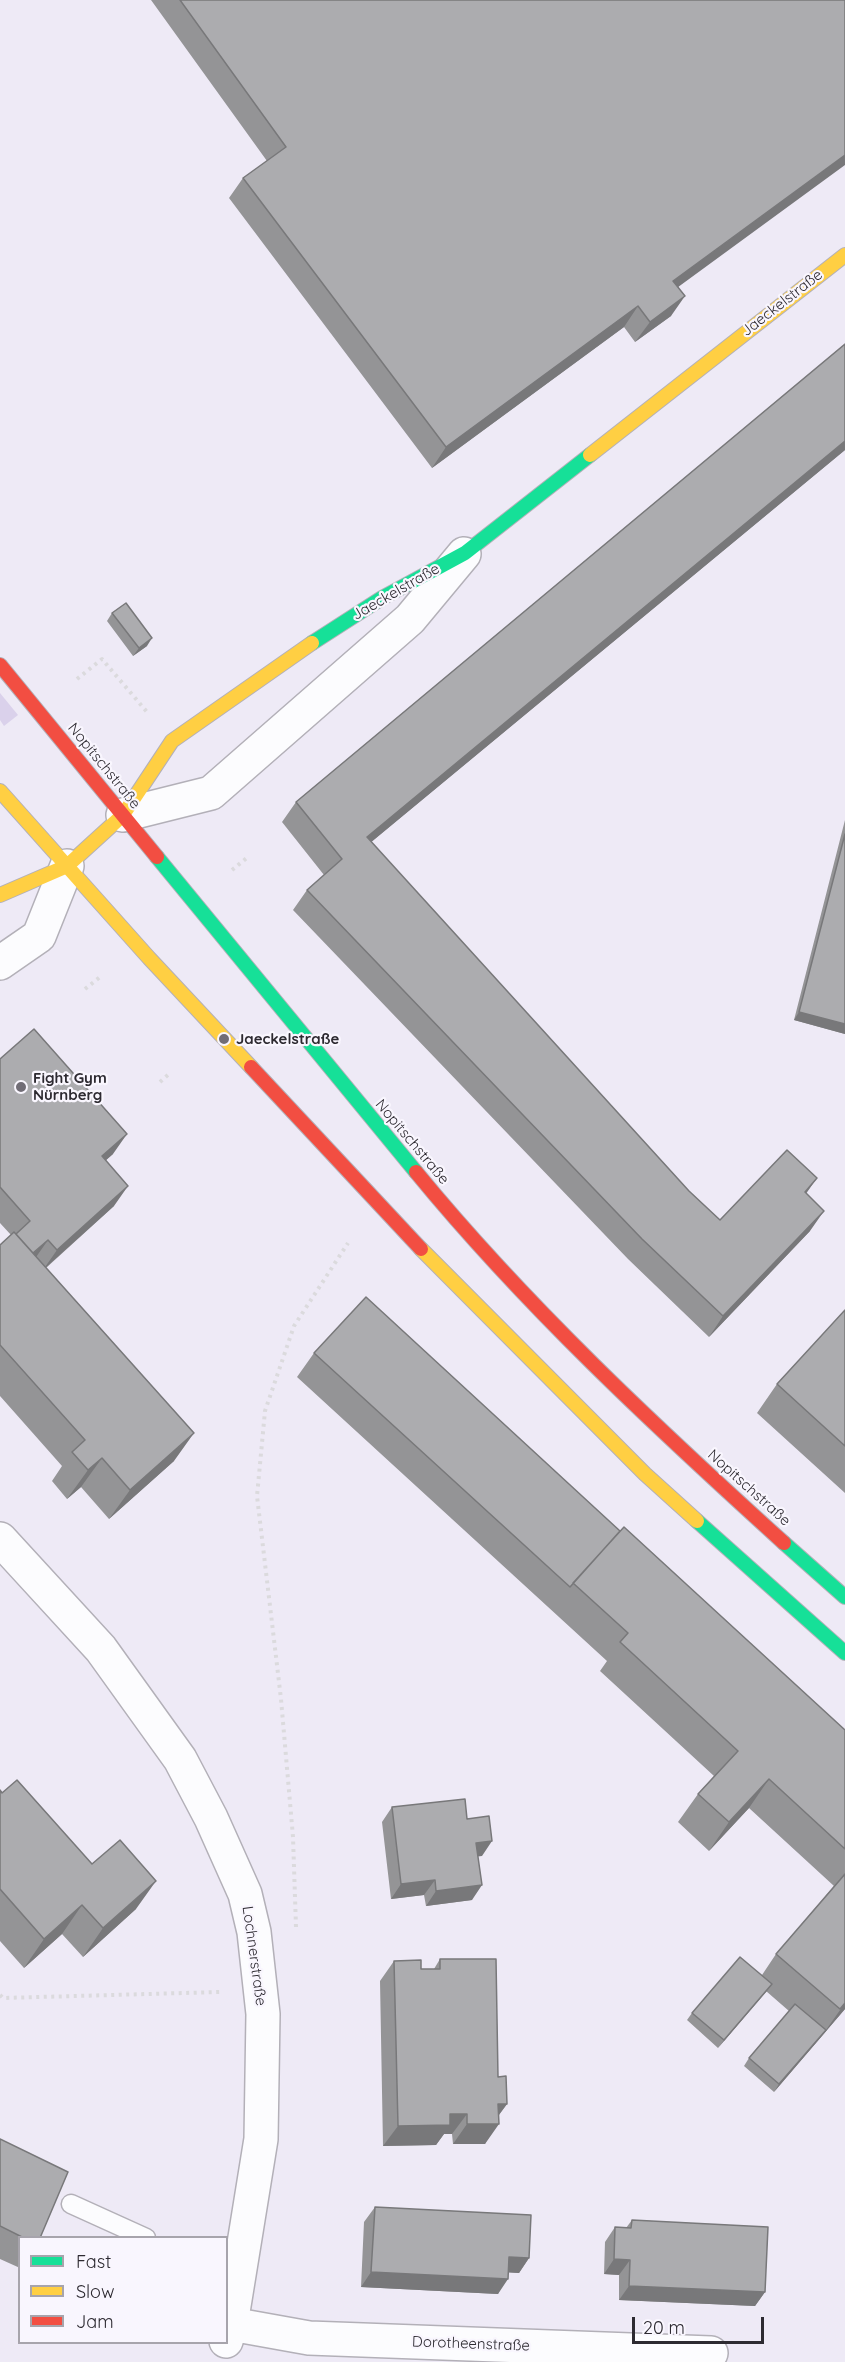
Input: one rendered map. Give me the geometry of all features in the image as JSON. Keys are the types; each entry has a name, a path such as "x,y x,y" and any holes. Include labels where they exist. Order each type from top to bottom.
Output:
{"main road":[{"name":"Jaeckelstraße","path":"123,815 172,741 286,660 372,604 465,553 845,255"},
{"name":"Nopitschstraße","path":"0,665 402,1158 492,1259 674,1443 845,1597"},
{"path":"0,791 300,1120 509,1340 645,1474 845,1653"},
{"path":"0,895 66,866 123,815"}],"street":[{"name":"Jaeckelstraße","path":"123,815 211,793 410,619 465,553"},
{"path":"0,963 39,936 66,866"},
{"name":"Lochnerstraße","path":"0,1539 101,1649 180,1759 211,1818 245,1894 254,1932 263,2014 261,2139 233,2275 228,2336"},
{"name":"Dorotheenstraße","path":"228,2336 711,2353"},
{"name":"Lochnerstraße","path":"220,2362 226,2344"}],"lane":[{"path":"71,2204 142,2236"}],"path":[{"path":"77,679 102,659"},
{"path":"232,870 248,857"},
{"path":"85,989 100,977"},
{"path":"160,1082 169,1074"},
{"path":"254,1932 296,1928 293,1837 282,1710 257,1496 265,1411 294,1326 348,1243"},
{"path":"0,1995 3,1998 260,1991"}],"shaded area":[{"path":"0,693 18,715 4,726 0,720"}],"building":[{"path":"180,0 845,0 845,155 673,281 685,296 650,322 638,306 446,447 243,178 286,147"},
{"path":"845,344 845,441 367,837 689,1191 720,1220 787,1150 817,1178 805,1192 824,1211 723,1316 642,1239 307,890 342,859 296,802"},
{"path":"126,603 152,638 139,648 112,613"},
{"path":"845,834 845,1024 799,1012"},
{"path":"34,1029 127,1134 102,1156 128,1186 57,1250 48,1240 33,1253 16,1234 30,1221 0,1187 0,1059"},
{"path":"14,1232 194,1433 130,1490 102,1458 88,1470 72,1452 85,1440 0,1345 0,1245"},
{"path":"366,1297 620,1531 570,1587 314,1353"},
{"path":"845,1310 845,1446 777,1384"},
{"path":"624,1527 845,1730 845,1849 769,1779 729,1822 698,1794 738,1751 620,1642 628,1633 573,1583"},
{"path":"17,1780 92,1864 120,1840 156,1881 103,1928 82,1905 44,1939 0,1889 0,1790 2,1793"},
{"path":"465,1799 467,1819 489,1816 492,1841 476,1843 482,1885 436,1891 435,1880 401,1884 392,1807"},
{"path":"845,1874 845,2003 840,2009 776,1954"},
{"path":"740,1957 772,1984 724,2040 692,2013"},
{"path":"440,1959 496,1959 498,2077 506,2076 507,2104 498,2104 499,2124 467,2124 467,2114 450,2114 450,2125 398,2126 394,1961 421,1960 421,1969 440,1969"},
{"path":"795,2004 826,2030 779,2084 749,2058"},
{"path":"0,2139 68,2172 41,2236 20,2236 0,2226"},
{"path":"375,2207 531,2215 529,2258 509,2257 508,2279 371,2272"},
{"path":"632,2220 768,2227 765,2292 629,2286 630,2260 614,2259 615,2227 631,2228"}],"traffic: fast":[{"path":"312,643 382,598 465,553 590,455"},
{"path":"157,857 416,1172"},
{"path":"697,1521 845,1653"},
{"path":"784,1543 845,1597"}],"traffic: slow":[{"path":"590,455 845,255"},
{"path":"0,895 67,866 123,815 172,741 312,643"},
{"path":"0,791 149,958 251,1067"},
{"path":"421,1249 645,1474 697,1521"}],"traffic: jam":[{"path":"0,665 157,857"},
{"path":"251,1067 421,1249"},
{"path":"416,1172 502,1270 593,1364 784,1543"}],"place":[{"name":"Jaeckelstraße","path":"224,1039"},
{"name":"Fight Gym Nürnberg","path":"21,1087"}]}
